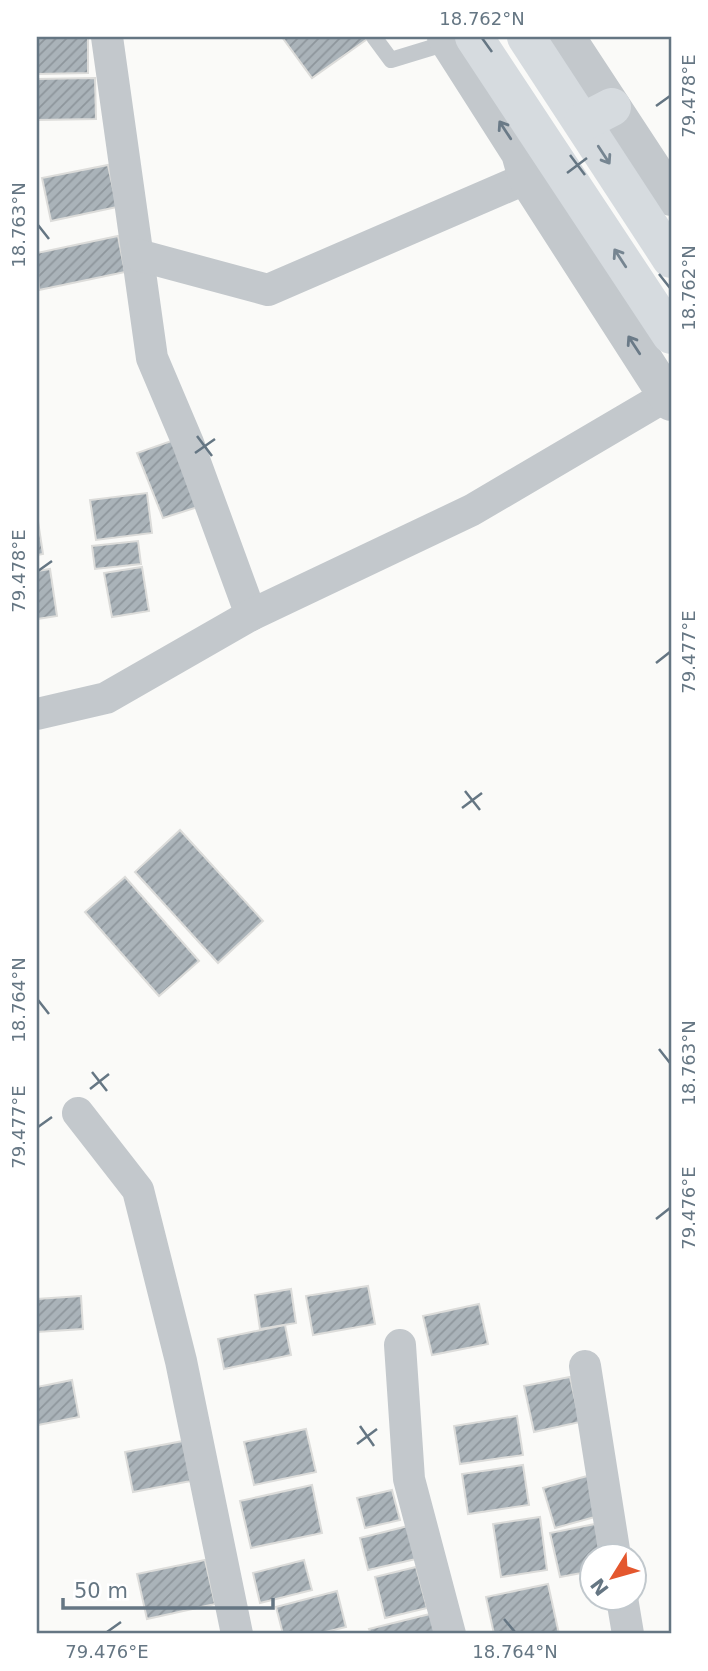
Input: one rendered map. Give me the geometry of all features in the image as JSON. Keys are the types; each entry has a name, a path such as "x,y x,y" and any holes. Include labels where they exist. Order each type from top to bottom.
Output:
{"highway":[{"path":"526,37 597,115 671,258"},
{"path":"462,39 541,169 671,335"}],"street":[{"path":"107,37 152,358 188,443 251,615"},
{"path":"566,37 597,115 671,197"},
{"path":"37,714 106,698 251,615 472,510 670,397 541,169 268,290 138,255"},
{"path":"78,1113 138,1189 181,1361 237,1634"},
{"path":"400,1345 410,1479 450,1634"},
{"path":"585,1366 613,1542"},
{"path":"624,1612 628,1634"}],"lane":[{"path":"374,37 391,60 462,39"}],"building":[{"path":"37,37 88,37 88,73 37,74"},
{"path":"282,37 370,37 312,78"},
{"path":"95,78 96,119 37,120 37,79"},
{"path":"108,165 117,207 51,221 42,178"},
{"path":"118,236 125,272 39,290 37,253"},
{"path":"177,439 201,506 163,518 137,453"},
{"path":"147,493 152,533 96,540 90,500"},
{"path":"37,515 43,554 37,555"},
{"path":"138,541 141,564 95,569 92,546"},
{"path":"142,567 149,611 112,617 104,573"},
{"path":"50,569 57,616 37,619 37,571"},
{"path":"180,830 263,921 218,963 135,872"},
{"path":"125,877 199,961 159,996 85,912"},
{"path":"368,1286 375,1324 313,1335 306,1296"},
{"path":"291,1289 296,1323 260,1329 255,1295"},
{"path":"81,1296 83,1329 37,1332 37,1299"},
{"path":"479,1304 488,1344 432,1355 423,1316"},
{"path":"285,1325 291,1355 224,1369 218,1339"},
{"path":"570,1377 580,1422 534,1432 524,1386"},
{"path":"72,1380 79,1417 38,1425 37,1387"},
{"path":"517,1416 523,1455 460,1464 454,1426"},
{"path":"306,1429 316,1472 254,1485 244,1442"},
{"path":"183,1441 191,1481 133,1492 125,1452"},
{"path":"523,1465 529,1505 468,1514 462,1474"},
{"path":"591,1475 602,1515 555,1528 543,1488"},
{"path":"312,1485 322,1533 251,1548 240,1501"},
{"path":"392,1490 400,1520 365,1528 357,1498"},
{"path":"540,1517 547,1570 501,1577 493,1524"},
{"path":"600,1523 605,1542 578,1542 578,1574 560,1577 550,1533"},
{"path":"408,1526 416,1559 368,1570 360,1538"},
{"path":"205,1560 215,1604 147,1619 137,1574"},
{"path":"304,1560 312,1590 260,1603 253,1573"},
{"path":"416,1567 427,1608 385,1618 375,1577"},
{"path":"548,1584 559,1634 494,1634 486,1597"},
{"path":"337,1591 346,1627 317,1634 283,1634 276,1607"},
{"path":"430,1614 436,1634 371,1634 369,1629"}]}
